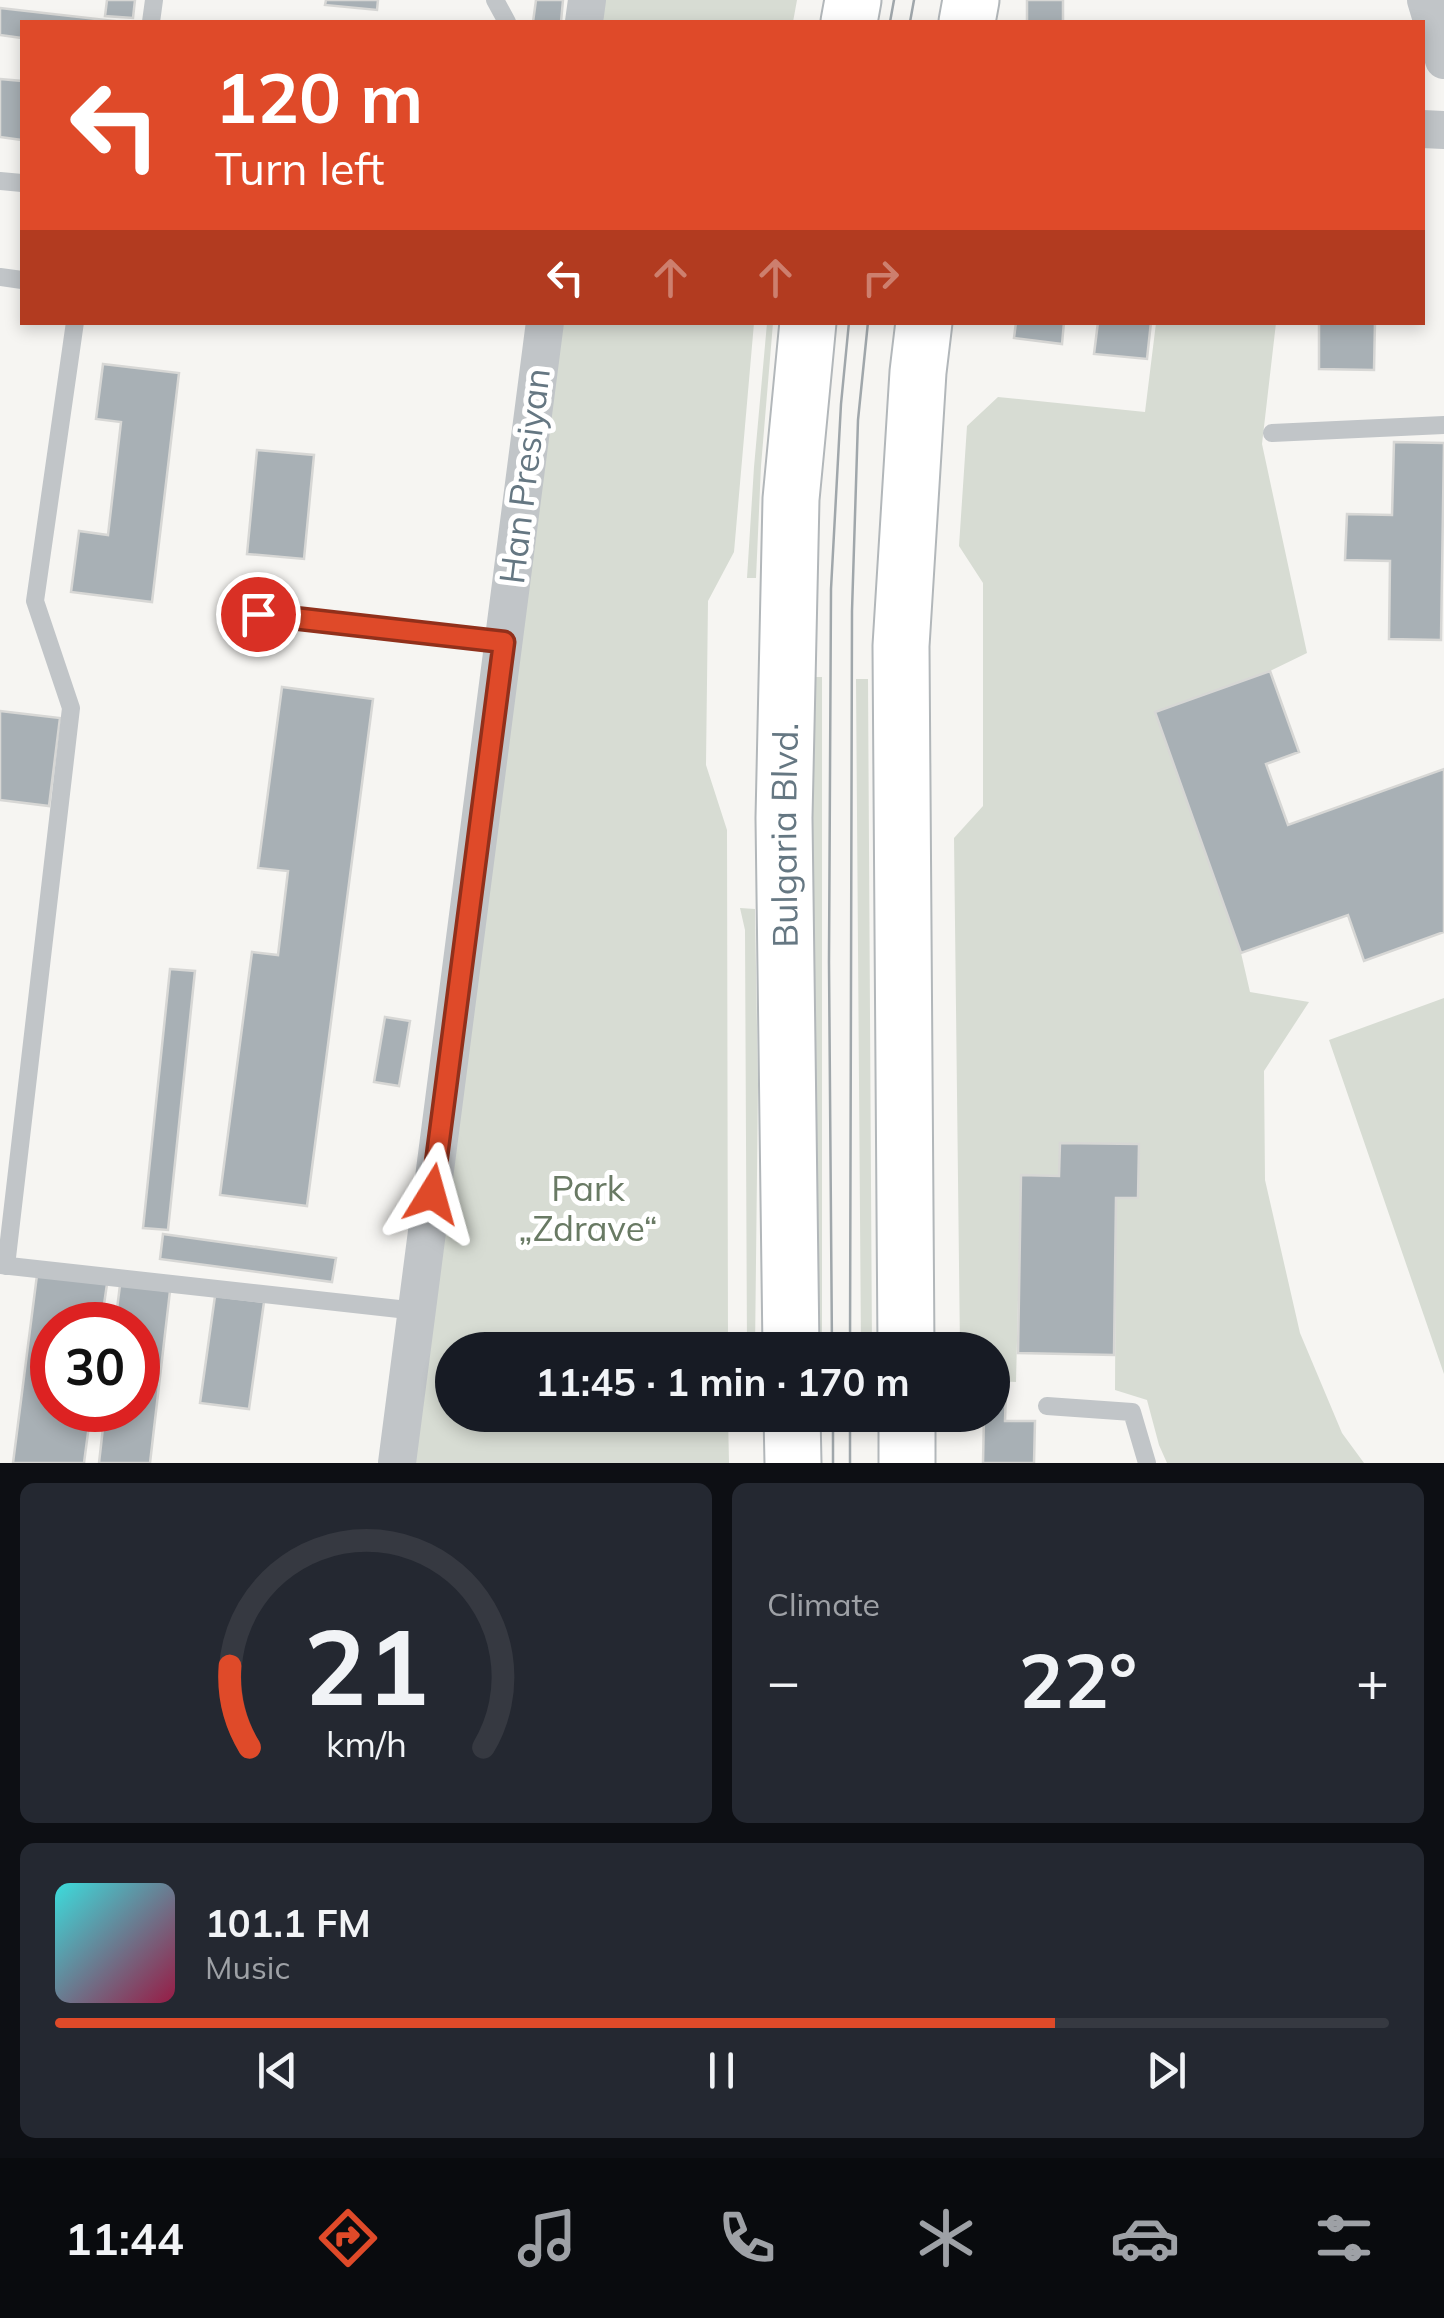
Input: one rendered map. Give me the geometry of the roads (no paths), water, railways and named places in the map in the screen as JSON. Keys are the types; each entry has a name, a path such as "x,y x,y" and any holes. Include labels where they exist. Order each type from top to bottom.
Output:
{"main road":[{"name":"Bulgaria Blvd.","path":"791,1332 785,798 790,499 808,325"},
{"path":"906,1332 901,646 924,325"},
{"path":"792,1432 793,1463"},
{"path":"906,1432 907,1463"}],"street":[{"path":"1426,0 1444,60"},
{"name":"Han Presiyan","path":"397,1463 545,325"}],"lane":[{"path":"75,325 35,600 72,708 3,1266 417,1312"},
{"path":"1272,433 1444,425"},
{"path":"258,614 504,642"},
{"path":"1047,1406 1132,1412 1147,1463"}],"tram line":[{"path":"890,20 894,0"},
{"path":"910,20 914,0"},
{"path":"832,1332 831,589 849,325"},
{"path":"850,1332 852,611 858,420 868,325"},
{"path":"833,1432 833,1463"},
{"path":"850,1432 850,1463"}],"park label":[{"name":"Park „Zdrave“","path":"588,1209"}]}
